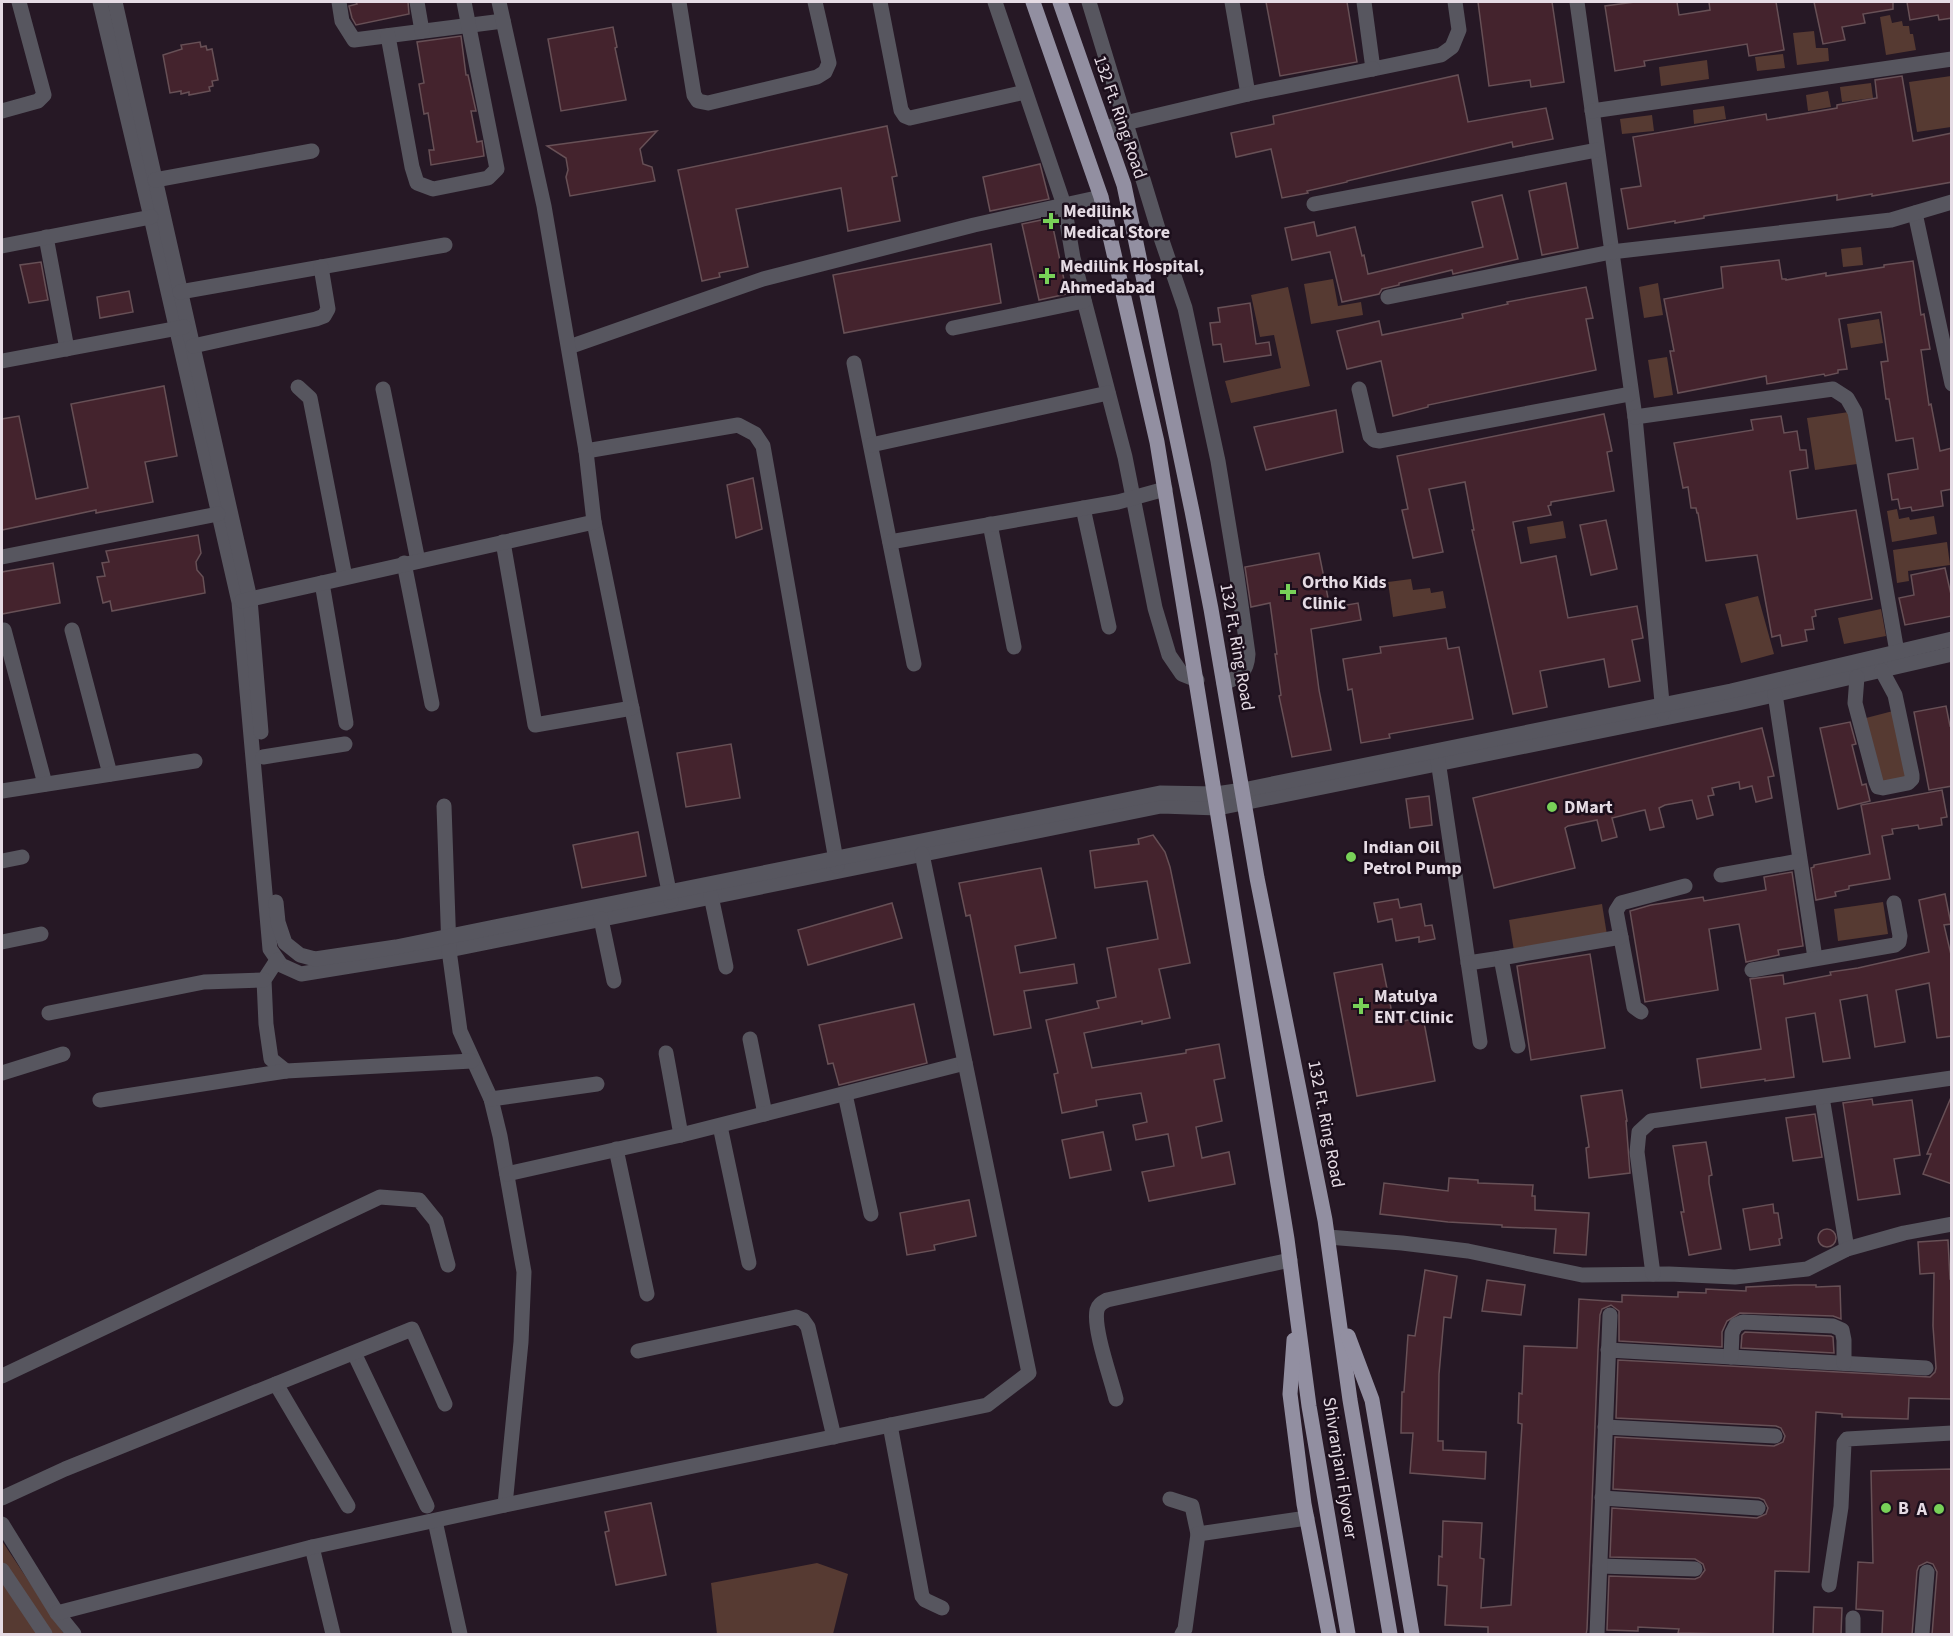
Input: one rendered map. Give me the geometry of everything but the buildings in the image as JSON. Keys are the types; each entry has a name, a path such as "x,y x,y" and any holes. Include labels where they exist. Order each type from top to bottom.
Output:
{"main road":[{"path":"1032,2 1101,197 1157,442 1217,801 1297,1307 1290,1395 1307,1518 1329,1635"},
{"name":"132 Ft. Ring Road","path":"1060,2 1124,185 1192,511 1257,878 1328,1237 1338,1308"},
{"name":"Shivranjani Flyover","path":"1297,1307 1309,1406 1348,1635"},
{"path":"1338,1308 1372,1400 1412,1635"},
{"name":"Shivranjani Flyover","path":"1338,1308 1350,1400 1390,1635"}],"street":[{"path":"2,111 38,101 44,95 19,2"},
{"path":"100,2 152,217 182,327 218,514 244,601 270,949 281,965 301,974 837,864 1160,793 1217,801"},
{"path":"115,2 180,292 182,327 193,346 244,601 263,757 278,922 285,943 300,955 315,959 449,943 601,919 671,898 711,896 837,864 922,854 1161,806 1244,796 1663,712 1775,694 1952,654"},
{"path":"339,2 342,21 354,40 503,21"},
{"path":"417,2 422,31"},
{"path":"388,36 412,167 417,183 433,189 488,178 497,170 464,2"},
{"path":"499,2 544,206 586,451 594,522 671,898"},
{"path":"679,2 694,94 699,101 708,104 817,77 825,72 829,63 815,2"},
{"path":"880,2 901,110 905,116 910,118 1025,92"},
{"path":"995,2 1064,205 1073,258 1133,498 1155,608 1169,655 1182,674 1197,680"},
{"path":"1089,2 1185,308 1218,460 1248,654 1247,666 1237,678 1224,683"},
{"path":"1232,2 1248,94"},
{"path":"1364,2 1373,69"},
{"path":"1104,128 1248,94 1441,55 1452,47 1459,30 1455,2"},
{"path":"1577,2 1635,417 1663,712"},
{"path":"1592,111 1952,59"},
{"path":"1314,204 1598,150"},
{"path":"155,180 312,151"},
{"path":"569,347 763,279 974,225 1101,197"},
{"path":"1388,297 1611,252 1892,220 1952,202"},
{"path":"1915,213 1952,384"},
{"path":"2,246 152,217"},
{"path":"46,237 68,348"},
{"path":"180,292 446,245"},
{"path":"193,346 316,320 324,316 328,309 321,267"},
{"path":"954,328 1084,301"},
{"path":"2,361 182,327"},
{"path":"854,363 914,664"},
{"path":"298,387 310,398 345,577"},
{"path":"383,388 432,704"},
{"path":"1359,389 1370,436 1380,441 1630,394"},
{"path":"1635,417 1833,389 1847,398 1855,412 1897,652"},
{"path":"871,445 1108,393"},
{"path":"586,451 738,424 755,434 763,446 837,864"},
{"path":"890,542 1083,508 1165,489"},
{"path":"1083,508 1109,627"},
{"path":"2,557 218,514"},
{"path":"244,601 594,522"},
{"path":"990,524 1014,647"},
{"path":"503,542 535,725 632,708"},
{"path":"321,583 346,723"},
{"path":"4,630 45,784"},
{"path":"72,630 110,774"},
{"path":"1663,712 1731,691 1952,639"},
{"path":"1857,677 1855,703 1878,787 1908,783 1912,775 1895,695 1882,671"},
{"path":"1775,694 1815,958"},
{"path":"263,757 345,744"},
{"path":"1437,757 1480,1042"},
{"path":"2,791 195,760"},
{"path":"444,806 449,943 460,1030 491,1099 524,1272 521,1342 505,1505"},
{"path":"57,1613 312,1548 505,1505 987,1405 1029,1373 922,854"},
{"path":"2,861 22,857"},
{"path":"1721,875 1799,861"},
{"path":"1641,1012 1634,1007 1616,911 1621,903 1685,886"},
{"path":"711,896 726,967"},
{"path":"1752,970 1895,945 1899,942 1900,936 1894,903"},
{"path":"601,919 614,981"},
{"path":"2,942 41,934"},
{"path":"1468,963 1621,937"},
{"path":"1501,958 1518,1046"},
{"path":"277,960 264,980 266,1024 272,1059 286,1071"},
{"path":"50,1013 204,982 264,980"},
{"path":"750,1039 765,1114"},
{"path":"666,1053 681,1135"},
{"path":"2,1073 63,1054"},
{"path":"100,1100 286,1071 472,1061"},
{"path":"507,1174 720,1126 965,1063"},
{"path":"1653,1274 1637,1152 1639,1132 1651,1121 1952,1078"},
{"path":"491,1099 597,1084"},
{"path":"845,1094 871,1214"},
{"path":"1822,1097 1847,1249"},
{"path":"720,1126 749,1263"},
{"path":"616,1149 647,1294"},
{"path":"2,1376 380,1197 419,1200 436,1221 448,1265"},
{"path":"1328,1237 1468,1251 1582,1275 1653,1274 1735,1277 1807,1269 1847,1249 1904,1233 1952,1224"},
{"path":"1116,1399 1099,1331 1097,1311 1100,1305 1107,1300 1290,1260"},
{"path":"1597,1635 1610,1315"},
{"path":"638,1351 796,1317 803,1320 808,1327 834,1437"},
{"path":"1731,1357 1732,1333 1736,1324 1743,1322 1833,1326 1842,1330 1844,1363"},
{"path":"2,1498 65,1469 412,1329 445,1404"},
{"path":"1608,1350 1926,1368"},
{"path":"354,1353 427,1506"},
{"path":"276,1384 348,1506"},
{"path":"890,1425 922,1596 925,1600 942,1608"},
{"path":"1605,1427 1775,1436"},
{"path":"1829,1585 1847,1507 1844,1443 1847,1439 1910,1442 1952,1433"},
{"path":"1602,1498 1758,1508"},
{"path":"1170,1499 1192,1506 1198,1533 1185,1629 1182,1635"},
{"path":"1198,1533 1307,1518"},
{"path":"435,1521 460,1635"},
{"path":"2,1524 57,1613 74,1635"},
{"path":"312,1548 333,1635"},
{"path":"1600,1566 1695,1569"},
{"path":"2,1570 45,1635"},
{"path":"1922,1635 1927,1572"},
{"path":"1853,1618 1853,1635"}],"shaded area":[{"path":"1890,15 1892,23 1902,21 1903,26 1909,26 1916,50 1886,55 1880,17"},
{"path":"1814,31 1816,48 1828,48 1829,61 1797,65 1793,33"},
{"path":"1783,54 1785,68 1757,71 1755,57"},
{"path":"1707,60 1709,79 1661,86 1659,67"},
{"path":"1951,76 1951,127 1917,132 1909,82"},
{"path":"1871,83 1873,98 1842,102 1840,87"},
{"path":"1828,91 1831,107 1808,111 1806,95"},
{"path":"1724,106 1726,119 1694,124 1693,110"},
{"path":"1652,115 1654,131 1622,134 1620,119"},
{"path":"1861,247 1863,265 1843,267 1841,249"},
{"path":"1333,279 1338,306 1361,302 1363,315 1311,324 1304,284"},
{"path":"1658,283 1663,315 1644,318 1639,287"},
{"path":"1288,287 1310,386 1231,403 1225,381 1281,368 1274,335 1260,337 1251,295"},
{"path":"1879,319 1883,343 1851,348 1847,324"},
{"path":"1667,357 1673,395 1654,398 1648,360"},
{"path":"1849,412 1857,464 1815,470 1807,418"},
{"path":"1897,509 1899,519 1909,517 1910,520 1934,516 1937,534 1892,542 1887,511"},
{"path":"1563,521 1566,538 1530,544 1527,527"},
{"path":"1947,542 1950,565 1908,571 1909,581 1897,583 1893,550"},
{"path":"1411,579 1413,590 1430,588 1431,593 1443,591 1446,608 1393,617 1388,582"},
{"path":"1758,596 1774,654 1741,663 1725,604"},
{"path":"1881,609 1886,636 1844,644 1838,618"},
{"path":"1893,711 1909,779 1882,786 1866,718"},
{"path":"1883,902 1888,934 1838,941 1834,909"},
{"path":"1602,904 1607,935 1514,951 1509,920"},
{"path":"2,1541 64,1634 2,1634"},
{"path":"817,1563 848,1574 833,1634 717,1634 711,1583"}],"place":[{"name":"Medilink Medical Store","path":"1051,221"},
{"name":"Medilink Hospital, Ahmedabad","path":"1047,276"},
{"name":"Ortho Kids Clinic","path":"1288,592"},
{"name":"DMart","path":"1552,807"},
{"name":"Indian Oil Petrol Pump","path":"1351,857"},
{"name":"Matulya ENT Clinic","path":"1361,1006"},
{"name":"B","path":"1886,1508"},
{"name":"A","path":"1939,1509"}]}
